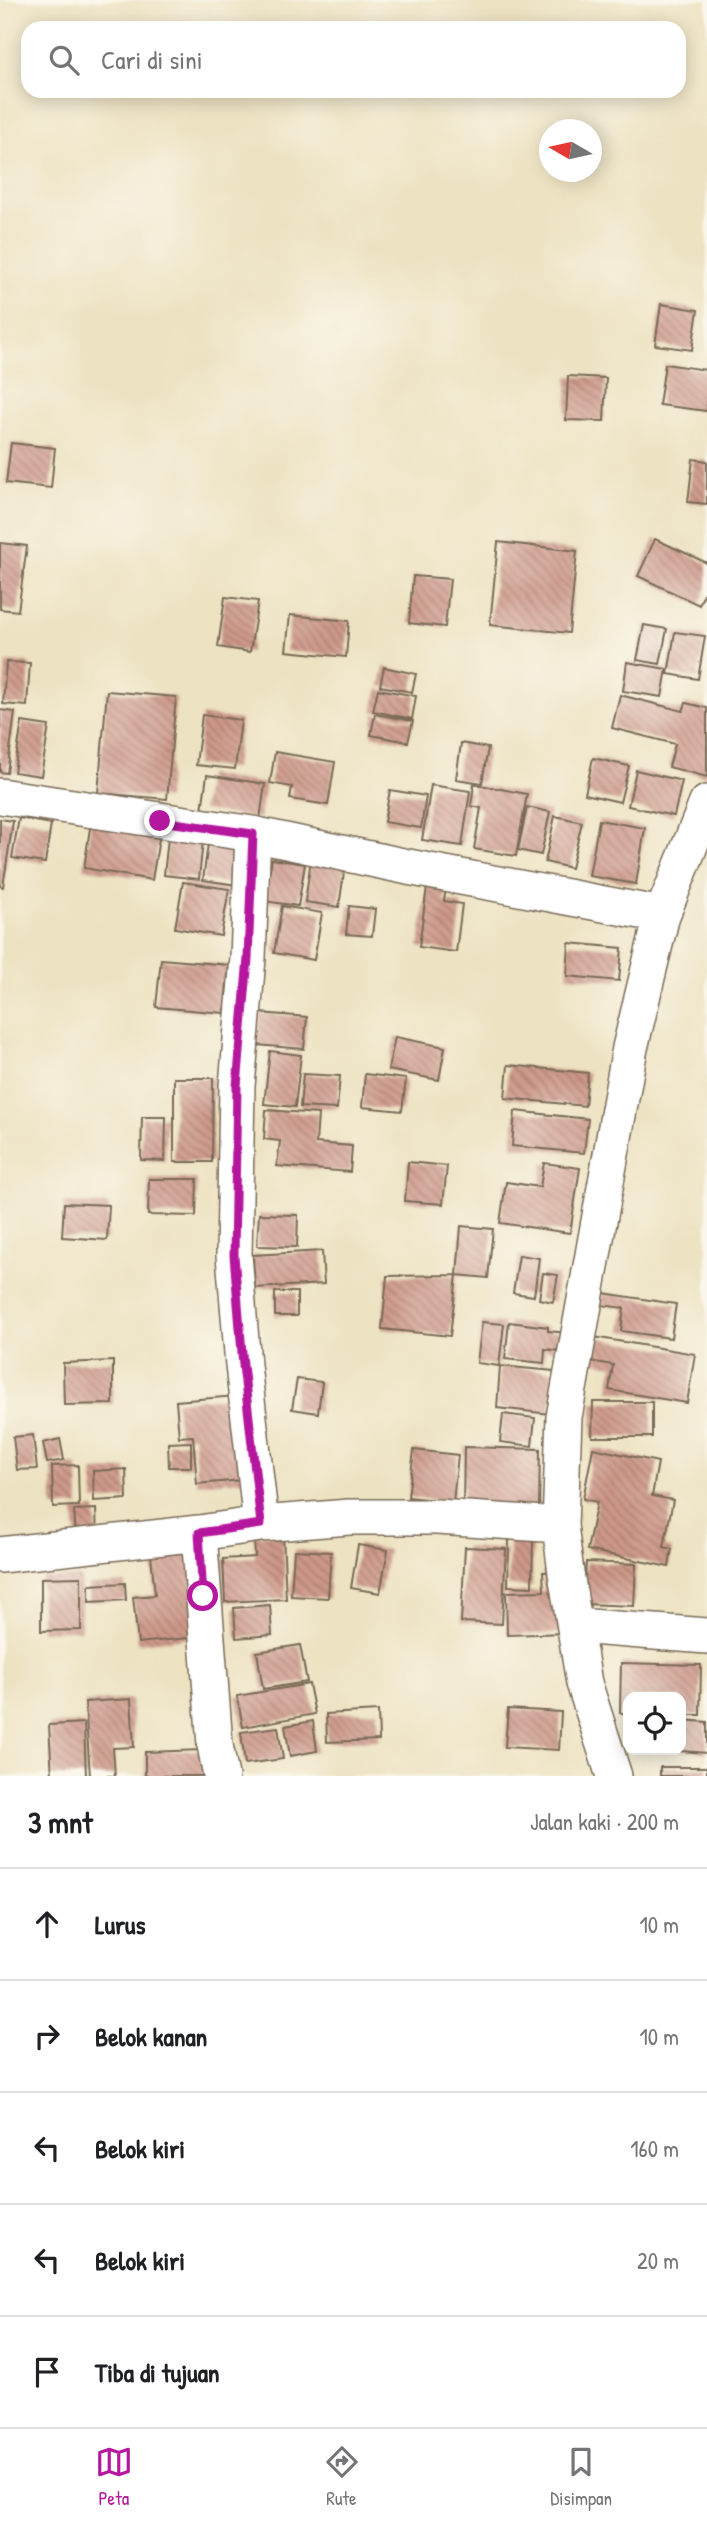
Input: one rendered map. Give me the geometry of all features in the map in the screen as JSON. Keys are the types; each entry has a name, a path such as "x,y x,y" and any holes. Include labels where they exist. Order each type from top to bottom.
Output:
{"street":[{"path":"0,796 253,834 422,870 662,915"},
{"path":"614,1776 584,1683 560,1525 564,1417 630,1048 662,915 707,803"},
{"path":"253,834 248,958 237,1086 234,1255 261,1524"},
{"path":"0,1555 261,1524 349,1517 437,1517 560,1525"},
{"path":"199,1533 215,1745 221,1776"},
{"path":"576,1626 707,1636"}],"building":[{"path":"661,304 698,310 692,350 655,345"},
{"path":"665,364 707,370 707,411 659,405"},
{"path":"568,376 606,378 604,421 566,420"},
{"path":"11,443 55,448 51,488 6,483"},
{"path":"693,459 707,461 707,504 688,502"},
{"path":"655,539 707,563 707,587 699,605 638,576"},
{"path":"498,542 577,551 569,633 490,625"},
{"path":"0,543 27,546 18,611 0,609"},
{"path":"413,576 450,579 445,627 409,623"},
{"path":"225,597 258,601 250,652 218,647"},
{"path":"290,615 349,621 346,657 286,651"},
{"path":"644,625 667,629 660,664 637,660"},
{"path":"675,632 705,636 698,679 668,674"},
{"path":"6,662 30,663 27,706 3,704"},
{"path":"627,662 667,669 662,697 623,691"},
{"path":"384,667 416,674 412,692 380,686"},
{"path":"378,689 416,696 412,719 373,711"},
{"path":"107,691 176,697 167,799 98,793"},
{"path":"620,695 683,711 686,703 707,708 707,777 669,767 675,744 612,728"},
{"path":"0,710 15,712 7,773 0,772"},
{"path":"375,714 413,721 408,742 371,735"},
{"path":"202,715 241,720 235,769 196,765"},
{"path":"22,722 49,726 41,776 14,772"},
{"path":"461,743 488,748 482,783 456,779"},
{"path":"275,752 335,762 328,805 290,799 292,787 270,783"},
{"path":"593,758 629,766 620,802 585,794"},
{"path":"636,770 682,781 674,816 628,806"},
{"path":"207,775 265,784 260,819 202,810"},
{"path":"474,784 527,794 516,856 474,849 481,808 471,806"},
{"path":"431,785 470,791 462,846 422,840"},
{"path":"390,790 426,796 421,828 384,822"},
{"path":"527,807 550,812 541,855 518,850"},
{"path":"92,815 161,827 152,880 84,868"},
{"path":"555,816 582,822 571,868 545,862"},
{"path":"19,818 51,824 45,863 12,858"},
{"path":"0,819 13,821 3,887 0,886"},
{"path":"599,820 645,828 636,884 589,876"},
{"path":"209,836 244,840 237,885 203,880"},
{"path":"168,838 203,841 199,879 164,875"},
{"path":"272,859 305,864 298,906 264,901"},
{"path":"311,859 345,865 339,907 305,902"},
{"path":"428,879 447,881 444,901 462,904 456,952 419,947"},
{"path":"183,882 229,889 221,936 175,928"},
{"path":"282,906 322,913 314,960 274,953"},
{"path":"349,906 375,909 372,936 346,934"},
{"path":"569,943 622,948 619,981 567,976"},
{"path":"161,959 229,965 224,1013 156,1007"},
{"path":"260,1013 307,1017 304,1049 257,1045"},
{"path":"395,1037 445,1047 439,1080 388,1070"},
{"path":"270,1051 301,1055 295,1107 264,1104"},
{"path":"508,1065 588,1073 585,1106 505,1098"},
{"path":"303,1074 340,1076 337,1109 300,1107"},
{"path":"365,1074 406,1079 402,1111 362,1107"},
{"path":"174,1078 213,1078 212,1162 174,1162"},
{"path":"266,1110 318,1114 316,1143 352,1146 350,1172 277,1166 280,1141 264,1139"},
{"path":"515,1111 588,1119 584,1153 512,1146"},
{"path":"142,1117 166,1117 165,1161 141,1160"},
{"path":"408,1162 447,1166 443,1204 405,1201"},
{"path":"544,1163 580,1168 570,1233 500,1223 506,1182 540,1187"},
{"path":"149,1179 197,1179 196,1216 148,1215"},
{"path":"64,1203 109,1205 107,1240 62,1237"},
{"path":"259,1214 298,1215 297,1247 257,1246"},
{"path":"461,1226 493,1229 488,1278 457,1275"},
{"path":"322,1251 324,1284 255,1288 253,1255"},
{"path":"519,1255 539,1258 534,1296 513,1293"},
{"path":"543,1273 558,1275 553,1302 539,1299"},
{"path":"457,1275 450,1336 382,1329 387,1276"},
{"path":"275,1292 297,1292 297,1316 275,1316"},
{"path":"603,1293 676,1304 671,1338 621,1331 624,1308 601,1305"},
{"path":"482,1322 504,1324 499,1366 477,1363"},
{"path":"509,1322 548,1327 548,1331 568,1333 566,1352 545,1349 544,1363 505,1359"},
{"path":"588,1336 695,1354 687,1403 609,1390 613,1365 584,1360"},
{"path":"113,1361 113,1404 64,1405 63,1363"},
{"path":"500,1366 554,1371 550,1414 497,1408"},
{"path":"297,1379 322,1382 318,1413 292,1409"},
{"path":"236,1396 243,1480 197,1484 193,1436 179,1437 176,1401"},
{"path":"593,1402 652,1402 652,1437 592,1437"},
{"path":"503,1414 535,1418 532,1446 500,1442"},
{"path":"33,1435 37,1469 17,1470 13,1437"},
{"path":"60,1439 64,1460 47,1463 43,1443"},
{"path":"191,1442 191,1467 169,1467 168,1443"},
{"path":"464,1447 540,1449 539,1509 463,1507"},
{"path":"593,1448 658,1462 652,1496 673,1500 664,1547 672,1549 669,1567 587,1550 597,1502 583,1499"},
{"path":"414,1450 458,1455 453,1502 408,1497"},
{"path":"78,1465 79,1506 53,1507 52,1466"},
{"path":"126,1469 127,1499 94,1501 93,1471"},
{"path":"96,1509 97,1537 76,1538 74,1510"},
{"path":"283,1534 286,1599 225,1602 223,1559 255,1557 254,1535"},
{"path":"509,1540 533,1540 532,1587 508,1586"},
{"path":"358,1545 388,1550 380,1593 351,1588"},
{"path":"465,1547 506,1549 502,1624 461,1622"},
{"path":"189,1550 198,1637 138,1643 133,1597 155,1595 151,1555"},
{"path":"294,1550 331,1552 328,1598 291,1596"},
{"path":"586,1562 636,1564 634,1606 584,1604"},
{"path":"565,1571 567,1633 507,1635 506,1592 544,1591 543,1572"},
{"path":"81,1577 81,1630 41,1631 41,1578"},
{"path":"125,1583 126,1600 89,1602 89,1585"},
{"path":"270,1605 272,1635 236,1638 234,1608"},
{"path":"300,1645 307,1682 263,1689 257,1652"},
{"path":"621,1663 701,1665 700,1715 686,1715 686,1692 623,1692 623,1713 620,1713"},
{"path":"309,1684 315,1714 243,1727 237,1696"},
{"path":"131,1699 134,1747 113,1748 115,1776 90,1776 85,1702"},
{"path":"508,1709 561,1712 559,1750 505,1747"},
{"path":"378,1711 379,1740 327,1742 326,1714"},
{"path":"686,1720 707,1722 707,1753 686,1751"},
{"path":"313,1721 317,1751 290,1756 285,1726"},
{"path":"84,1723 86,1776 52,1776 49,1725"},
{"path":"278,1727 283,1759 245,1764 241,1732"},
{"path":"203,1750 204,1776 145,1776 145,1752"},
{"path":"660,1767 707,1767 707,1776 660,1776"}],"route":[{"path":"160,821 253,834 248,958 237,1086 234,1255 261,1524 199,1533 203,1596"}]}
